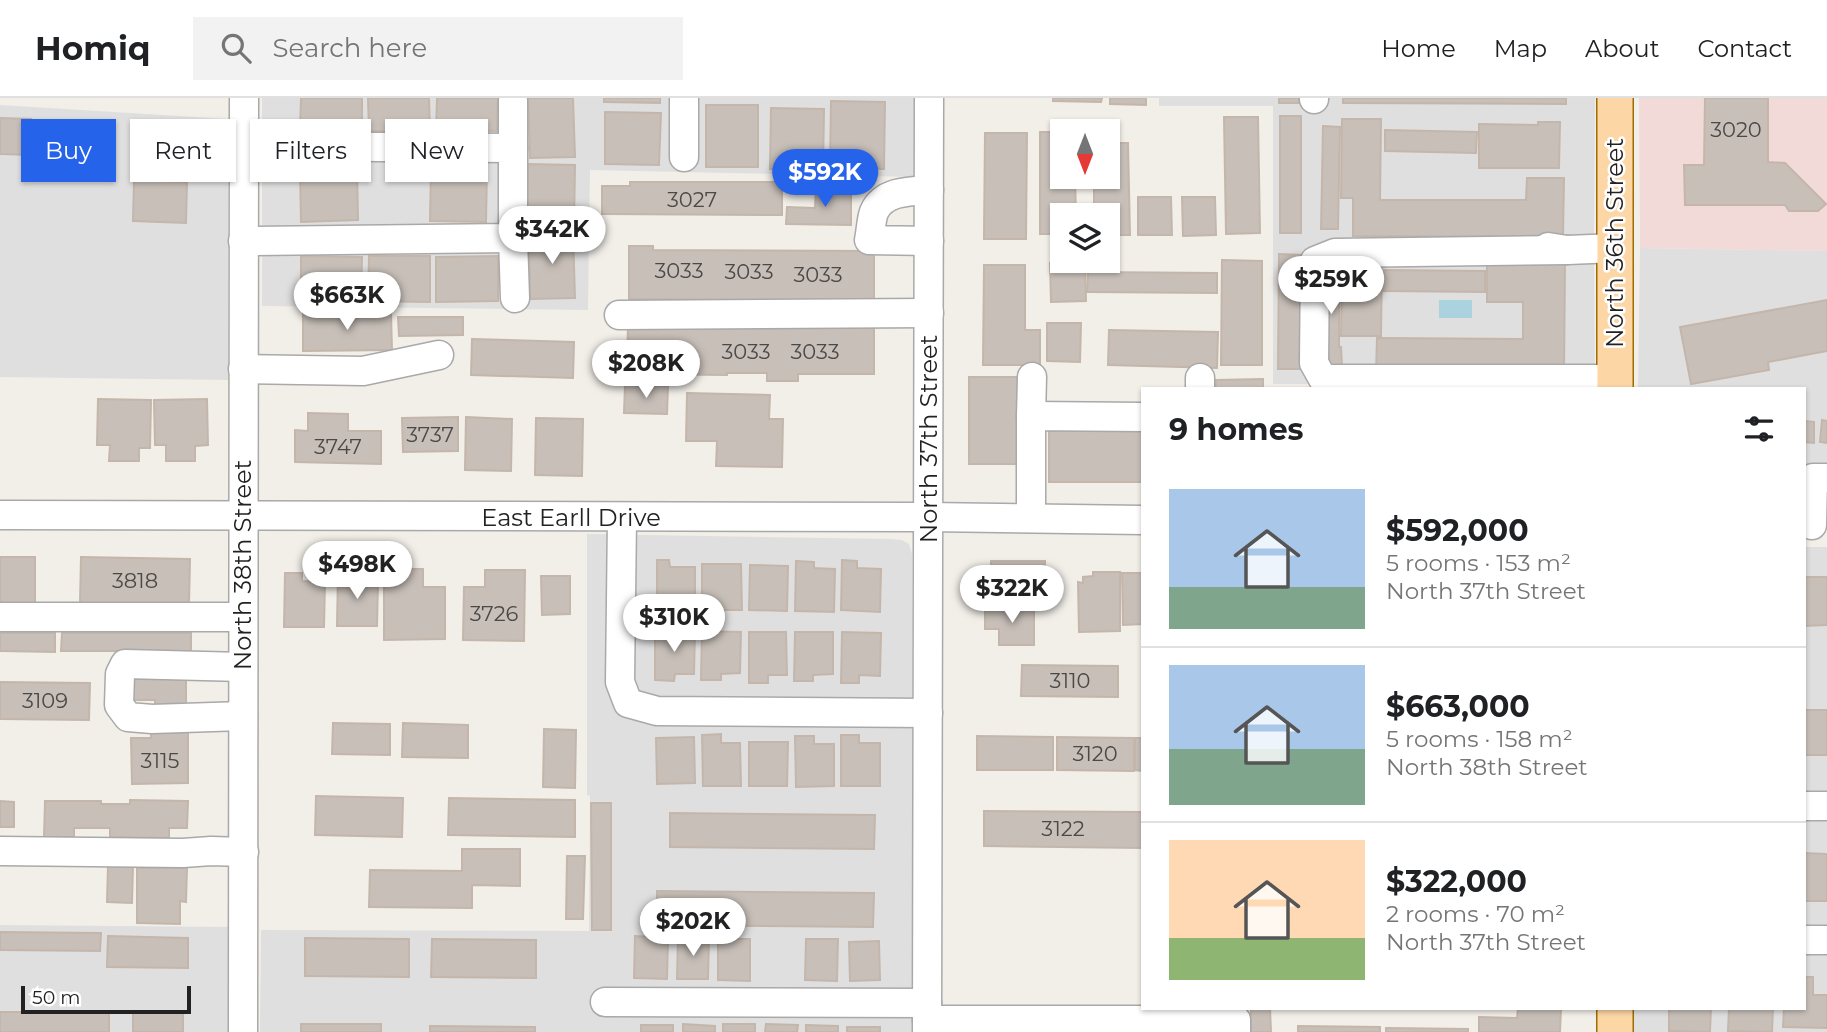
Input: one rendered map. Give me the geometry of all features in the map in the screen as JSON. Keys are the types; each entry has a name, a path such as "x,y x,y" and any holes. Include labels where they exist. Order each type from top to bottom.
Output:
{"main road":[{"name":"North 36th Street","path":"1615,98 1615,384"},
{"path":"1615,1010 1615,1032"}],"street":[{"name":"North 38th Street","path":"243,1032 244,98"},
{"path":"684,98 684,157"},
{"name":"North 37th Street","path":"927,1018 929,98"},
{"path":"513,100 515,298"},
{"path":"244,146 513,148"},
{"path":"929,190 903,191 883,199 874,211 869,240 929,241"},
{"path":"243,241 513,238"},
{"path":"1311,239 1538,244 1567,250"},
{"path":"1615,384 1323,379 1314,363 1315,261 1335,253 1616,248"},
{"path":"619,315 929,313"},
{"path":"243,369 363,370 439,355"},
{"path":"1031,519 1032,377"},
{"path":"1031,416 1141,417"},
{"path":"1815,475 1815,525"},
{"name":"East Earll Drive","path":"0,515 1141,520"},
{"path":"622,518 620,682 628,702 657,711 928,713"},
{"path":"0,617 243,617"},
{"path":"243,667 125,664 120,674 119,695 119,705 128,717 152,719 243,716"},
{"path":"1806,806 1827,806"},
{"path":"0,851 244,852"},
{"path":"1806,940 1827,940"},
{"path":"606,1002 927,1018 1236,1020 1236,1032"}],"shaded area":[{"path":"262,98 915,98 915,177 590,170 588,310 262,306 262,182 371,182 371,119 262,119"},
{"path":"1159,98 1595,98 1595,384 1273,384 1273,106 1159,106"},
{"path":"1639,98 1827,98 1827,251 1640,248"},
{"path":"0,105 228,119 130,119 130,182 228,182 228,380 0,377"},
{"path":"1640,248 1827,251 1827,506 1806,505 1806,387 1638,387"},
{"path":"587,534 891,539 909,544 912,554 913,1032 260,1032 261,930 589,931"},
{"path":"1806,547 1827,547 1827,1032 1632,1032 1632,1010 1806,1010"},
{"path":"0,925 230,927 229,1032 0,1032"}],"water":[{"path":"1439,300 1472,300 1472,318 1439,318"}],"building":[{"path":"301,98 362,98 362,119 300,119"},
{"path":"368,98 429,98 430,119 385,119 385,131 371,131 371,119 369,119"},
{"path":"437,98 498,98 497,131 488,131 488,119 436,119"},
{"path":"528,98 573,98 575,157 530,158"},
{"path":"604,98 660,98 660,103 604,102"},
{"path":"1053,98 1102,98 1101,102 1053,101"},
{"path":"1110,98 1146,98 1146,105 1110,104"},
{"path":"1279,98 1299,98 1299,103 1279,103"},
{"path":"1343,98 1566,98 1566,104 1343,103"},
{"path":"1705,98 1768,98 1768,162 1785,163 1826,204 1818,211 1789,211 1785,205 1685,205 1684,165 1704,165"},
{"path":"831,101 885,102 884,169 830,168"},
{"path":"706,105 758,105 758,167 706,167"},
{"path":"771,108 824,109 823,170 770,169"},
{"path":"605,112 661,113 659,165 605,164"},
{"path":"1280,116 1301,116 1301,233 1280,233"},
{"path":"1224,117 1258,117 1260,233 1226,234"},
{"path":"0,118 31,119 21,119 21,155 0,154"},
{"path":"1342,119 1381,119 1380,200 1526,200 1527,178 1564,178 1563,237 1353,236 1353,198 1341,198"},
{"path":"1538,122 1560,122 1559,168 1479,168 1479,124 1538,125"},
{"path":"1323,126 1340,127 1338,229 1321,229"},
{"path":"1385,130 1477,132 1476,153 1385,151"},
{"path":"1040,132 1050,132 1050,189 1075,189 1076,203 1050,203 1050,234 1040,234"},
{"path":"985,133 1027,133 1026,239 984,239"},
{"path":"1120,143 1128,143 1130,235 1120,235 1120,203 1094,203 1094,189 1120,189"},
{"path":"528,164 575,165 574,226 527,225"},
{"path":"134,182 187,182 186,223 133,221"},
{"path":"300,182 357,182 358,220 301,222"},
{"path":"431,182 487,182 486,222 430,221"},
{"path":"630,182 782,182 782,215 602,214 602,186 630,186"},
{"path":"816,187 851,187 851,225 786,224 787,207 815,208"},
{"path":"1138,197 1171,197 1172,235 1138,235"},
{"path":"1182,197 1215,197 1216,235 1183,236"},
{"path":"573,233 575,298 530,299 529,234"},
{"path":"629,246 653,246 653,250 874,251 874,301 629,299"},
{"path":"1279,254 1301,255 1300,369 1278,369"},
{"path":"301,256 362,257 361,301 301,300"},
{"path":"369,256 430,256 430,302 368,301"},
{"path":"498,256 498,301 436,302 436,257"},
{"path":"1342,259 1382,260 1381,336 1341,336"},
{"path":"1222,260 1262,261 1262,365 1221,365"},
{"path":"1487,260 1565,261 1564,375 1376,373 1377,338 1523,339 1523,302 1487,302"},
{"path":"1321,264 1341,264 1339,347 1342,367 1322,367"},
{"path":"984,265 1025,265 1025,330 1040,330 1040,365 983,365"},
{"path":"1384,270 1485,271 1485,292 1383,291"},
{"path":"1050,273 1085,273 1086,301 1051,302"},
{"path":"1088,273 1217,273 1217,293 1087,292"},
{"path":"1827,300 1827,351 1768,362 1769,370 1691,384 1680,327"},
{"path":"391,313 392,350 303,351 303,314"},
{"path":"398,317 463,317 463,335 399,336"},
{"path":"628,323 874,324 874,374 798,374 798,381 767,381 767,373 627,374"},
{"path":"1047,323 1081,323 1080,362 1047,361"},
{"path":"1109,330 1218,332 1217,368 1108,365"},
{"path":"472,339 574,342 573,378 471,375"},
{"path":"969,377 1020,377 1020,464 969,464"},
{"path":"1263,379 1263,387 1216,387 1216,380"},
{"path":"625,385 668,386 667,414 624,413"},
{"path":"687,393 770,395 769,419 783,419 782,467 716,466 717,441 686,441"},
{"path":"98,399 151,400 150,448 139,448 139,461 109,461 110,445 97,445"},
{"path":"207,399 208,445 195,446 195,461 166,461 166,445 155,445 154,400"},
{"path":"308,413 348,414 348,431 381,431 381,464 295,462 295,430 308,431"},
{"path":"458,417 458,451 403,452 402,418"},
{"path":"466,417 512,419 511,471 465,470"},
{"path":"536,418 583,419 582,476 535,475"},
{"path":"1822,420 1827,421 1827,443 1820,442"},
{"path":"1806,421 1814,422 1814,443 1806,442"},
{"path":"1049,431 1141,431 1141,482 1049,482"},
{"path":"0,557 35,557 35,604 0,604"},
{"path":"81,557 190,559 189,605 80,604"},
{"path":"657,560 669,560 670,567 695,567 695,610 657,610"},
{"path":"842,560 857,561 857,568 881,569 880,612 841,610"},
{"path":"796,561 814,562 814,568 835,569 834,612 795,611"},
{"path":"991,561 1045,561 1044,601 984,600 985,575 991,575"},
{"path":"702,564 741,564 742,610 702,610"},
{"path":"750,565 788,566 787,611 749,610"},
{"path":"384,569 423,569 423,587 445,587 445,639 384,640"},
{"path":"485,570 525,570 524,641 463,640 464,587 485,587"},
{"path":"338,572 355,572 354,580 378,581 377,626 337,626"},
{"path":"1093,572 1120,572 1120,631 1079,632 1078,582 1083,583 1083,577 1093,576"},
{"path":"285,573 302,573 302,581 325,582 324,627 284,627"},
{"path":"1122,573 1141,573 1141,624 1123,625"},
{"path":"541,576 570,576 570,614 542,615"},
{"path":"1806,577 1827,577 1827,625 1806,626"},
{"path":"985,607 1034,608 1034,645 999,645 999,629 985,629"},
{"path":"655,630 695,630 694,674 675,674 674,681 655,680"},
{"path":"702,631 741,632 740,673 721,674 721,680 701,680"},
{"path":"749,632 786,632 787,675 768,675 768,683 749,683"},
{"path":"795,632 833,632 833,674 813,675 813,681 794,681"},
{"path":"842,632 881,633 880,676 859,675 859,683 841,683"},
{"path":"0,633 55,633 55,652 0,651"},
{"path":"62,633 191,633 191,651 61,651"},
{"path":"1022,665 1118,666 1118,697 1021,696"},
{"path":"131,672 186,673 186,710 155,709 155,700 131,700"},
{"path":"0,682 90,683 89,720 0,719"},
{"path":"1806,710 1827,710 1827,755 1806,755"},
{"path":"333,723 390,724 390,755 332,754"},
{"path":"403,723 468,725 468,758 402,757"},
{"path":"544,729 576,730 575,788 543,787"},
{"path":"151,730 188,730 188,783 132,784 131,738 151,738"},
{"path":"721,734 721,743 740,743 741,786 703,786 702,735"},
{"path":"841,735 859,735 859,743 880,743 880,786 841,786"},
{"path":"795,736 814,736 814,744 834,744 834,786 796,787"},
{"path":"977,736 1053,737 1053,770 977,770"},
{"path":"694,737 695,783 657,784 656,738"},
{"path":"1057,737 1134,738 1134,771 1057,770"},
{"path":"1135,738 1141,738 1141,771 1135,770"},
{"path":"749,742 788,742 787,786 749,786"},
{"path":"316,796 403,798 402,837 315,835"},
{"path":"449,798 575,800 575,837 448,835"},
{"path":"130,800 188,801 187,828 169,828 169,838 110,837 110,828 74,828 74,837 44,837 45,801 130,804"},
{"path":"0,801 14,802 14,827 0,827"},
{"path":"591,803 611,803 611,930 592,930"},
{"path":"984,811 1141,812 1141,848 984,846"},
{"path":"670,813 875,815 874,849 670,847"},
{"path":"462,849 520,849 520,886 472,885 472,908 369,907 370,870 462,871"},
{"path":"1806,853 1827,854 1827,901 1806,901"},
{"path":"567,856 585,856 583,919 566,919"},
{"path":"108,865 133,865 132,903 107,902"},
{"path":"137,868 187,868 186,902 180,901 180,924 137,923"},
{"path":"657,891 874,893 873,927 657,925"},
{"path":"0,932 101,933 100,951 0,950"},
{"path":"108,936 188,938 188,968 107,967"},
{"path":"635,936 668,938 667,979 634,978"},
{"path":"678,937 709,938 708,979 677,979"},
{"path":"305,938 409,939 409,977 305,976"},
{"path":"432,939 536,940 536,978 431,977"},
{"path":"718,939 750,939 750,981 718,980"},
{"path":"806,939 838,939 837,981 805,980"},
{"path":"879,941 880,980 850,981 849,942"},
{"path":"1806,977 1813,977 1813,995 1827,995 1827,1028 1783,1027 1784,1010 1806,1010"},
{"path":"1251,1010 1270,1010 1271,1032 1251,1032"},
{"path":"1518,1010 1561,1010 1560,1032 1479,1032 1479,1017 1517,1018"},
{"path":"1669,1010 1711,1010 1710,1032 1669,1031"},
{"path":"1729,1010 1773,1010 1772,1032 1728,1031"},
{"path":"133,1011 183,1012 183,1032 133,1032"},
{"path":"0,1012 109,1012 109,1032 0,1032"},
{"path":"301,1024 381,1024 381,1032 301,1032"},
{"path":"683,1024 715,1026 715,1032 683,1032"},
{"path":"723,1024 755,1024 755,1032 723,1032"},
{"path":"766,1024 798,1025 797,1032 765,1032"},
{"path":"641,1025 673,1025 673,1032 641,1032"},
{"path":"806,1025 838,1026 838,1032 806,1032"},
{"path":"430,1026 535,1027 535,1032 430,1032"},
{"path":"1298,1026 1380,1027 1380,1032 1298,1032"},
{"path":"847,1027 880,1027 880,1032 847,1032"},
{"path":"1386,1028 1468,1029 1468,1032 1386,1032"}]}
